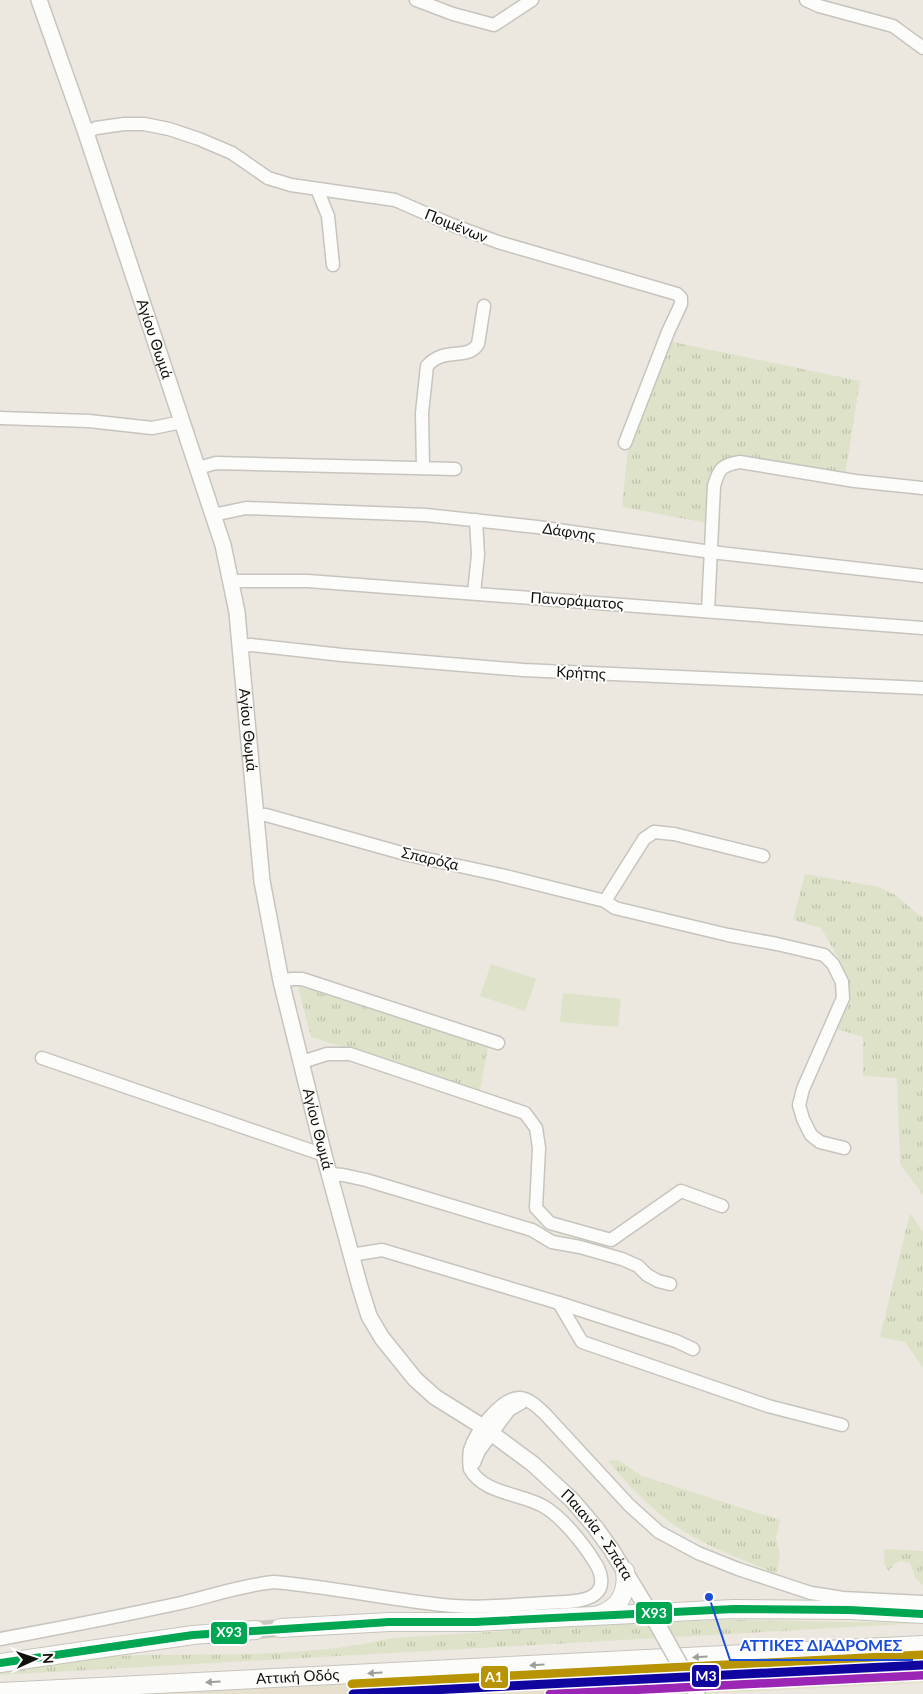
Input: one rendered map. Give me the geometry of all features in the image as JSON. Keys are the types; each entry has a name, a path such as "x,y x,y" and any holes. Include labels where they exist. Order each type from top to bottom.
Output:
{"highway":[{"path":"598,1616 607,1612 621,1599 625,1590 625,1571"},
{"path":"280,1628 389,1622 475,1622 598,1616 653,1617 784,1609 923,1614"},
{"path":"0,1663 193,1635 256,1630"},
{"name":"Αττική Οδός","path":"0,1692 923,1645"}],"main road":[{"name":"Αγίου Θωμά","path":"39,0 86,133 223,544 231,581 240,646 262,881 281,981 324,1155 369,1316 396,1358 415,1379 435,1397 488,1430"},
{"name":"Παιανία - Σπάτα","path":"488,1430 547,1475 595,1527 625,1571 697,1694"}],"street":[{"path":"416,0 453,14 494,25 532,0"},
{"path":"806,0 819,6 893,26 914,39 923,48"},
{"name":"Ποιμένων","path":"86,133 96,128 124,124 144,124 169,129 232,153 268,178 317,190 395,200 498,242 677,294 681,298 680,304 625,443"},
{"path":"317,190 328,216 333,265"},
{"path":"423,468 422,413 427,366 438,356 468,352 475,349 478,344 484,306"},
{"path":"0,418 89,421 152,428 182,422"},
{"path":"708,611 714,486 718,472 727,464 740,462 855,481 923,488"},
{"path":"198,468 216,463 455,469"},
{"name":"Δάφνης","path":"213,515 246,508 426,515 711,552 923,576"},
{"path":"474,593 478,555 476,520"},
{"name":"Πανοράματος","path":"231,581 308,581 923,628"},
{"name":"Κρήτης","path":"240,646 251,645 351,656 523,670 923,688"},
{"name":"Σπαρόζα","path":"255,815 266,815 409,855 501,874 605,901 615,908 728,935 824,955 834,964 842,982 843,998 803,1089 799,1105 811,1135 820,1142 844,1148"},
{"path":"605,901 644,839 654,832 674,834 763,856"},
{"path":"281,981 302,979 498,1043"},
{"path":"302,1062 327,1054 350,1054 525,1113 536,1128 539,1148 536,1208 550,1223 612,1240 682,1191 722,1206"},
{"path":"42,1058 324,1155"},
{"path":"330,1174 366,1180 532,1230 552,1242 580,1247 622,1259 638,1266 647,1275 658,1281 670,1284"},
{"path":"351,1255 382,1250 559,1303 676,1341 693,1349"},
{"path":"559,1303 582,1342 768,1406 842,1425"},
{"path":"0,1639 127,1615 205,1598 255,1584 274,1582 461,1606 571,1602 588,1598 596,1593 601,1582 601,1576 595,1562 578,1539 554,1514 543,1506 495,1489 479,1481 474,1476 474,1460 488,1430 515,1405 531,1402 546,1415 629,1505 658,1532 698,1553 738,1569 811,1593 843,1598 923,1602"}],"shaded area":[{"path":"923,1653 923,1683 703,1694 130,1694"}],"green space":[{"path":"668,341 860,381 845,476 722,462 712,471 707,523 622,507 629,440"},
{"path":"805,874 879,887 895,895 923,918 923,1195 900,1164 897,1078 863,1076 863,1037 834,1028 844,978 840,961 821,928 793,920"},
{"path":"491,964 536,979 525,1011 480,996"},
{"path":"298,986 488,1047 480,1090 311,1037"},
{"path":"563,993 621,999 618,1027 560,1022"},
{"path":"910,1213 923,1232 923,1368 905,1342 880,1337"},
{"path":"618,1460 642,1476 780,1520 776,1538 780,1555 777,1574 717,1549 674,1525 640,1496 608,1461"},
{"path":"884,1549 923,1551 923,1586 916,1579 910,1563 900,1561 894,1564 889,1571 884,1564"},
{"path":"738,1620 923,1623 0,1675 0,1669 99,1657 253,1654 323,1650 392,1638 634,1623"}],"tunnel":[{"path":"256,1630 280,1628"}],"transit line":[{"name":"X93","path":"0,1663 193,1635 389,1622 475,1622 734,1609 850,1610 923,1614"},
{"name":"A1","path":"352,1684 922,1655"},
{"name":"Μ3","path":"353,1694 923,1665"},
{"path":"550,1694 923,1675"}],"place":[{"name":"ΑΤΤΙΚΕΣ ΔΙΑΔΡΟΜΕΣ","path":"709,1597"}]}
